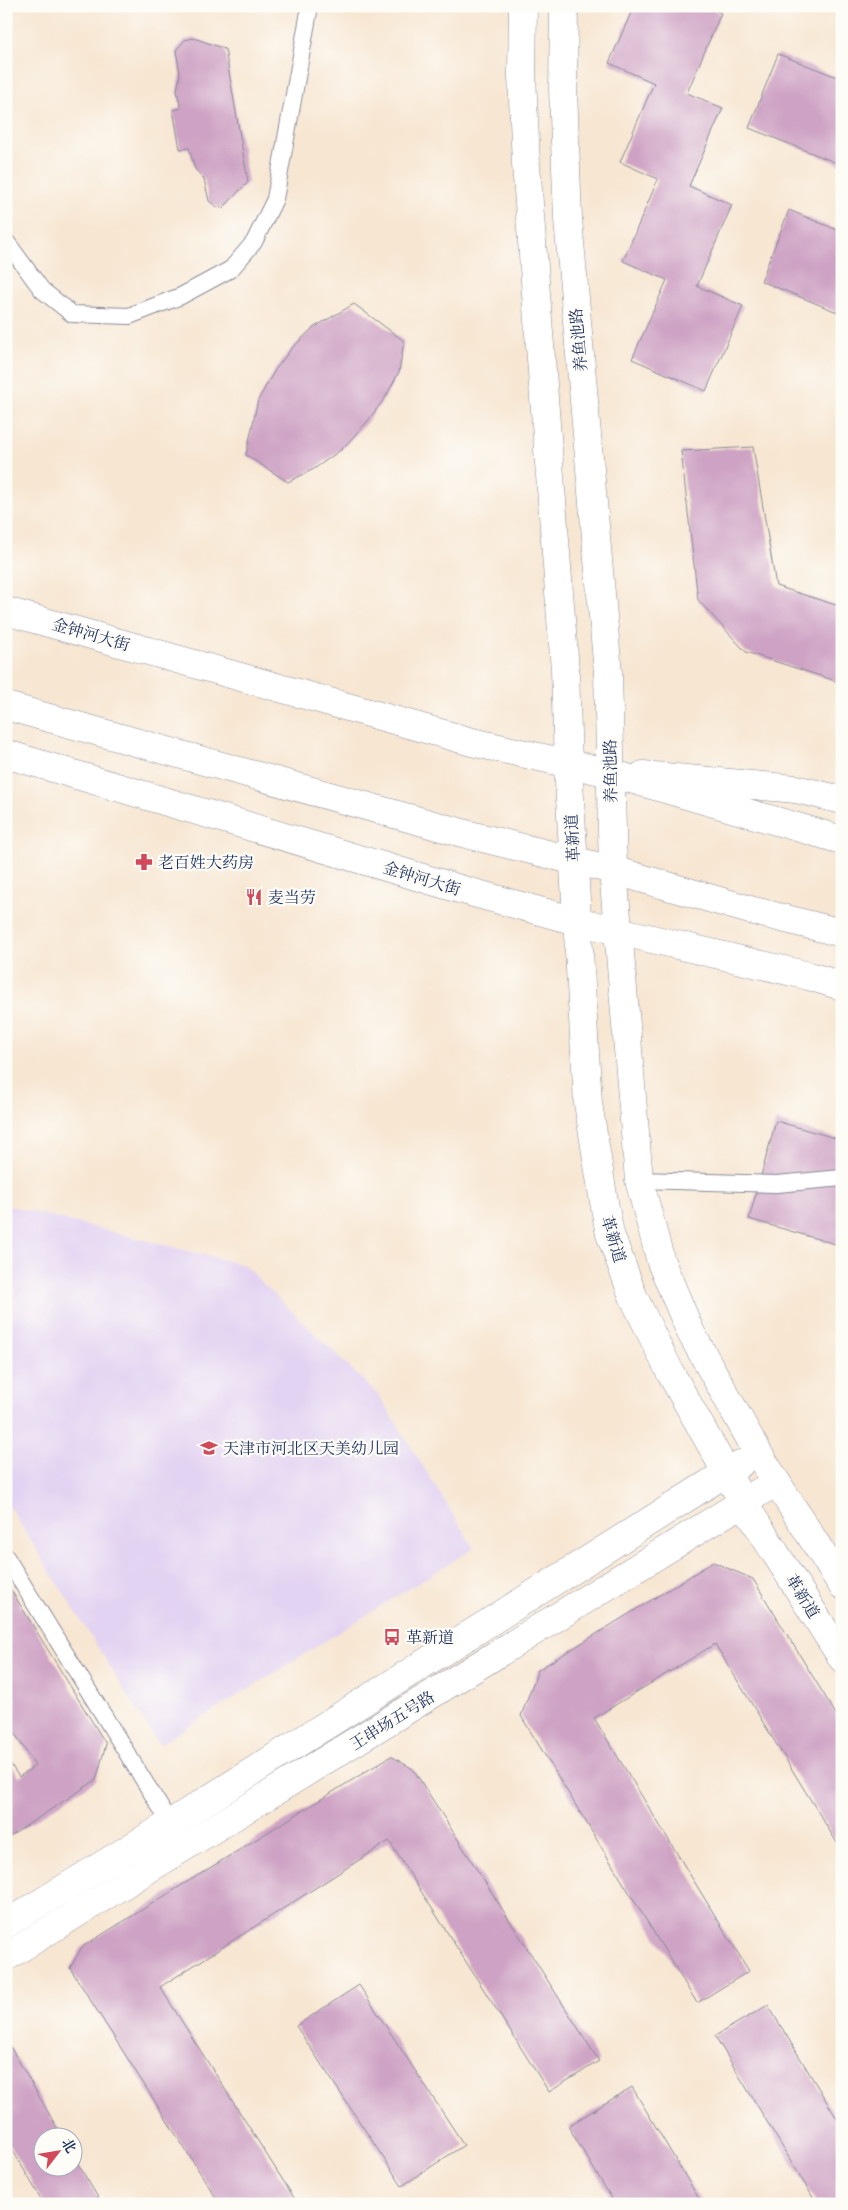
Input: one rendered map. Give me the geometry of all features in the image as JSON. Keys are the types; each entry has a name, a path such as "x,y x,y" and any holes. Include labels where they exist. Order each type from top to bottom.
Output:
{"street":[{"path":"524,6 522,75 526,164 565,670 568,765"},
{"name":"养鱼池路","path":"564,6 563,89 568,219 608,674 613,870"},
{"name":"金钟河大街","path":"6,611 472,742 610,773 842,839"},
{"name":"养鱼池路","path":"594,612 608,674"},
{"path":"546,617 565,670"},
{"path":"6,706 466,834 613,870 750,910 841,933"},
{"name":"金钟河大街","path":"6,754 463,890 576,921 809,976 842,986"},
{"name":"革新道","path":"568,765 588,1103 610,1234 637,1304 670,1372 743,1502 842,1658"},
{"name":"金钟河大街","path":"610,773 796,789 842,800"},
{"path":"613,870 639,1180 661,1262 691,1333 758,1453 842,1585"},
{"name":"王串场五号路","path":"6,1924 171,1823 725,1472 758,1453"},
{"name":"王串场五号路","path":"6,1957 776,1482"}],"lane":[{"path":"6,241 42,290 72,314 129,316 181,296 231,269 254,242 275,199 310,6"},
{"path":"639,1180 777,1184 842,1178"},
{"path":"6,1556 171,1823 184,1848"}],"shaded area":[{"name":"天津市河北区天美幼儿园","path":"9,1206 244,1265 379,1396 474,1548 159,1745 6,1501 6,1213"}],"building":[{"path":"634,6 706,6 721,13 687,93 723,108 689,186 732,205 697,286 743,306 706,391 632,359 667,280 623,261 658,179 620,162 654,83 609,63"},
{"path":"194,38 225,49 248,182 223,208 217,207 209,201 204,179 195,169 189,148 180,149 173,110 181,108 177,91 180,74 176,50 185,40"},
{"path":"778,54 842,79 842,165 749,128"},
{"path":"789,210 842,232 842,314 761,281"},
{"path":"354,304 404,341 399,372 385,398 367,422 342,449 314,469 288,482 246,455 258,400 275,370 291,349 313,328"},
{"path":"753,447 776,586 842,607 842,683 746,652 698,600 681,451"},
{"path":"776,1121 842,1140 842,1246 749,1219"},
{"path":"713,1562 753,1579 842,1724 842,1851 715,1644 594,1718 749,1971 697,2003 521,1716 538,1670"},
{"path":"6,1582 106,1744 96,1780 6,1839 6,1757 19,1777 35,1766 6,1719"},
{"path":"391,1756 413,1769 599,2061 549,2092 389,1841 160,1987 298,2204 220,2204 70,1968 82,1947"},
{"path":"359,1985 464,2145 402,2186 296,2026"},
{"path":"768,2005 842,2127 842,2204 817,2204 715,2036"},
{"path":"6,2045 11,2048 57,2128 32,2128 32,2178 82,2178 82,2171 102,2204 44,2204 6,2139"},
{"path":"632,2087 702,2204 615,2204 568,2126"}],"place":[{"name":"老百姓大药房","path":"144,862"},
{"name":"麦当劳","path":"254,897"},
{"name":"天津市河北区天美幼儿园","path":"209,1448"},
{"name":"革新道","path":"392,1637"}]}
